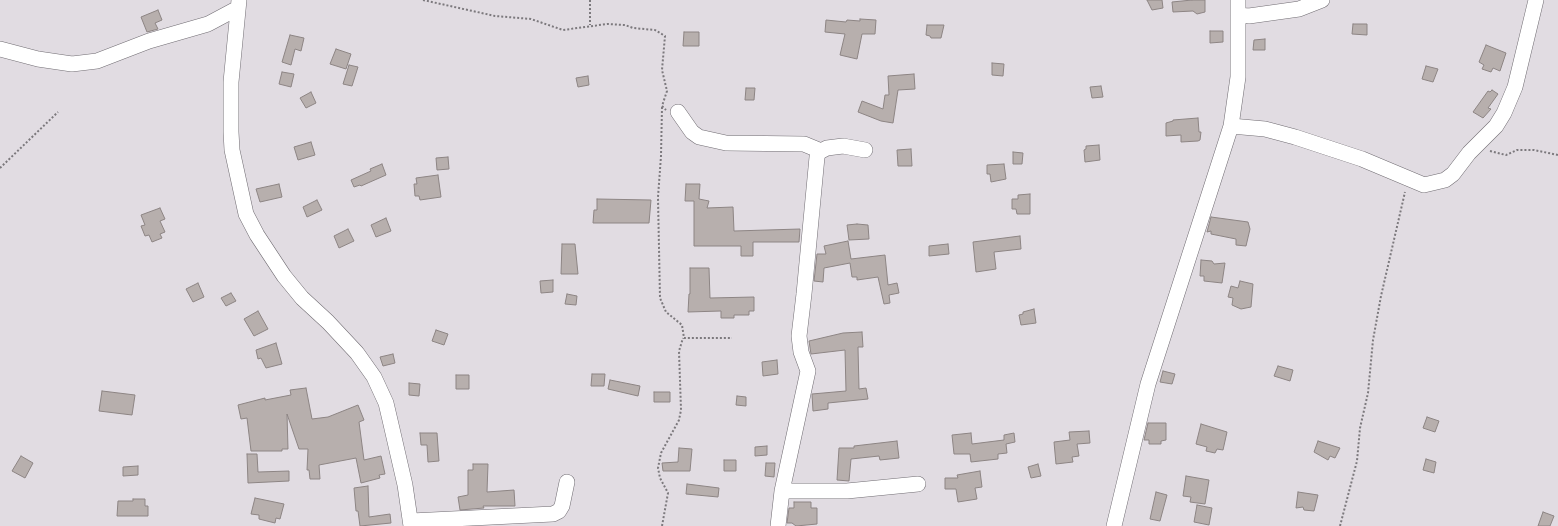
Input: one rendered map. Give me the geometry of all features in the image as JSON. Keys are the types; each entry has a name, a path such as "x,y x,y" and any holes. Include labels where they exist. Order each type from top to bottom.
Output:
{"street":[{"path":"1114,526 1148,384 1231,126 1238,77 1238,7 1261,15 1299,9 1322,0"},
{"path":"1231,126 1265,129 1295,137 1362,159 1424,185 1446,180 1453,174 1469,153 1496,126 1511,100 1529,34 1536,0"},
{"path":"0,49 38,59 72,64 98,61 149,41 208,24 238,4"},
{"path":"238,4 232,82 231,132 232,150 246,214 257,235 284,276 302,298 328,322 357,353 374,377 386,403 405,485 411,524 552,515 559,511 562,506 567,482"},
{"path":"672,112 699,137 726,143 804,144 821,151"},
{"path":"778,526 782,491 808,371 801,352 798,336 804,294 818,154 827,148 843,146 865,150"},
{"path":"782,491 847,491 918,484"}],"path":[{"path":"423,0 495,16 531,19 563,30 590,25 625,25 633,28 655,30 665,36 662,70 667,91 662,106 658,197 660,298 666,312 682,325 684,338 679,351 681,410 678,420 661,453 658,468 660,478 668,493 662,526"},
{"path":"590,0 590,25"},
{"path":"662,106 672,112"},
{"path":"0,168 58,112"},
{"path":"1469,153 1491,151 1506,155 1517,150 1534,150 1558,155"},
{"path":"1340,526 1357,461 1360,428 1368,393 1373,340 1381,296 1408,179"},
{"path":"684,338 732,338"}],"building":[{"path":"1147,0 1162,0 1163,8 1152,10"},
{"path":"1205,0 1205,12 1197,14 1193,11 1173,12 1172,2"},
{"path":"158,10 162,20 155,23 158,29 147,32 141,17"},
{"path":"860,19 876,20 875,34 862,34 857,59 840,55 845,34 825,32 826,20 846,22 847,20 860,21"},
{"path":"1353,24 1367,24 1367,35 1352,34"},
{"path":"927,25 944,25 941,38 931,38 930,36 926,35"},
{"path":"1210,31 1223,31 1223,42 1210,43"},
{"path":"684,32 699,32 699,46 683,46"},
{"path":"290,35 304,38 301,51 295,49 291,65 282,62"},
{"path":"1265,39 1265,50 1253,50 1254,40"},
{"path":"1486,45 1506,53 1500,71 1493,68 1491,72 1482,69 1484,65 1479,62"},
{"path":"336,49 351,54 346,69 330,64"},
{"path":"992,63 1004,64 1003,76 992,75"},
{"path":"349,65 358,67 352,86 343,84"},
{"path":"1426,66 1438,69 1433,82 1422,79"},
{"path":"282,72 294,74 291,87 279,84"},
{"path":"914,74 915,89 898,90 893,123 881,121 858,112 862,101 883,109 885,95 889,95 888,76"},
{"path":"588,76 589,85 578,87 576,78"},
{"path":"1101,86 1103,97 1092,98 1090,87"},
{"path":"746,88 755,88 754,100 745,100"},
{"path":"1492,90 1498,94 1488,108 1491,109 1483,118 1473,112 1488,91 1490,92"},
{"path":"311,92 316,103 306,108 300,98"},
{"path":"1198,118 1199,132 1201,132 1200,140 1181,142 1181,135 1166,136 1166,123 1173,120"},
{"path":"311,142 315,155 298,160 294,147"},
{"path":"1099,145 1100,160 1085,162 1084,150 1086,149 1086,146"},
{"path":"911,149 912,166 898,166 897,150"},
{"path":"1013,152 1023,153 1022,164 1013,164"},
{"path":"448,157 449,169 437,170 436,158"},
{"path":"382,164 386,175 361,186 354,187 351,180"},
{"path":"1004,164 1006,179 991,182 990,174 987,174 987,165"},
{"path":"438,175 441,197 420,200 419,196 415,196 414,184 417,184 416,178"},
{"path":"279,184 282,197 260,202 256,189"},
{"path":"686,184 700,184 699,199 709,201 707,208 733,207 734,231 800,229 799,242 753,242 753,256 741,256 741,246 694,246 694,201 685,201"},
{"path":"1030,194 1030,214 1017,214 1016,209 1012,209 1012,199 1018,199 1018,195"},
{"path":"597,199 651,200 649,223 593,223 594,210 597,210"},
{"path":"317,200 322,210 307,217 303,207"},
{"path":"160,208 165,219 160,221 165,232 160,234 162,238 152,242 149,235 145,236 141,226 145,225 141,215"},
{"path":"1211,217 1248,222 1250,229 1246,246 1236,245 1236,239 1211,234 1211,231 1207,232"},
{"path":"386,218 391,231 376,237 371,225"},
{"path":"847,225 868,225 869,239 849,240"},
{"path":"348,229 354,241 339,248 334,236"},
{"path":"1020,236 1021,249 994,252 996,269 976,272 973,242"},
{"path":"848,241 851,259 885,255 888,285 897,283 899,293 889,295 890,303 884,304 878,277 857,280 857,277 852,277 850,263 824,268 823,282 814,281 817,254 826,254 824,246"},
{"path":"562,244 575,244 578,274 561,274"},
{"path":"948,244 949,254 929,256 929,246"},
{"path":"1201,260 1212,261 1214,264 1225,263 1222,283 1204,281 1204,276 1200,276"},
{"path":"690,268 709,268 710,298 754,297 754,311 749,311 749,315 734,315 734,318 721,318 721,311 688,312"},
{"path":"553,280 553,292 541,293 540,281"},
{"path":"1240,281 1253,284 1251,307 1241,309 1232,305 1233,298 1228,297 1231,286 1238,288"},
{"path":"198,283 204,297 193,302 186,289"},
{"path":"231,293 236,301 226,306 221,298"},
{"path":"567,294 577,296 576,305 565,304"},
{"path":"1034,309 1036,323 1021,325 1019,315 1023,314 1023,312"},
{"path":"258,311 268,329 254,336 244,319"},
{"path":"436,330 448,334 444,345 432,341"},
{"path":"862,332 863,347 858,347 859,389 866,388 868,399 828,403 828,409 813,411 812,394 846,391 845,350 811,354 809,341 843,333"},
{"path":"276,343 282,364 266,368 261,358 258,359 256,350"},
{"path":"393,354 395,363 383,366 380,357"},
{"path":"777,360 778,374 763,376 762,362"},
{"path":"1278,366 1293,370 1290,381 1274,376"},
{"path":"1163,371 1175,374 1172,384 1160,382"},
{"path":"592,374 605,374 604,386 591,386"},
{"path":"456,375 469,375 469,389 456,389"},
{"path":"610,380 640,386 638,396 608,389"},
{"path":"409,383 420,384 419,396 409,395"},
{"path":"306,388 312,419 328,417 358,405 364,420 359,422 364,460 381,456 385,474 379,475 380,478 361,483 356,458 319,465 320,479 310,479 309,470 307,470 308,449 299,449 287,414 288,449 282,449 282,451 251,451 247,418 241,419 238,405 265,398 265,400 291,395 290,390"},
{"path":"102,391 135,395 132,415 99,411"},
{"path":"654,392 670,392 670,402 654,402"},
{"path":"737,396 746,397 746,406 736,405"},
{"path":"1427,417 1439,421 1435,432 1423,428"},
{"path":"1148,423 1166,423 1166,440 1161,441 1161,444 1149,444 1149,440 1144,440"},
{"path":"1201,424 1227,432 1223,450 1217,449 1215,453 1206,451 1207,447 1196,444"},
{"path":"1089,431 1090,443 1077,444 1079,456 1072,457 1073,462 1056,464 1054,442 1070,440 1069,432"},
{"path":"420,433 437,433 439,461 428,462 427,445 421,445"},
{"path":"971,433 972,444 1004,440 1004,435 1014,433 1015,442 1006,444 1007,453 998,454 998,459 971,462 970,454 954,454 952,435"},
{"path":"897,441 899,458 880,460 879,456 851,459 849,481 837,480 839,448 854,448 854,446"},
{"path":"1318,441 1340,448 1335,458 1330,456 1328,460 1314,452"},
{"path":"767,446 767,455 755,456 755,447"},
{"path":"679,448 692,449 690,471 663,471 662,463 678,462"},
{"path":"247,454 257,454 258,472 289,471 289,481 248,483"},
{"path":"21,456 33,463 25,478 12,471"},
{"path":"1426,459 1436,462 1434,473 1423,470"},
{"path":"724,460 736,460 736,471 724,471"},
{"path":"766,463 775,463 774,477 765,476"},
{"path":"473,464 488,464 487,492 514,490 515,506 483,506 484,508 460,510 458,497 468,495 468,470 473,470"},
{"path":"1038,464 1041,476 1031,478 1028,467"},
{"path":"138,466 138,475 123,476 123,467"},
{"path":"980,471 982,487 975,488 977,499 958,502 956,489 945,489 945,478 958,478 957,475"},
{"path":"1186,476 1209,480 1205,504 1190,502 1191,497 1183,496"},
{"path":"687,484 719,488 718,497 686,494"},
{"path":"368,486 369,517 390,514 391,523 360,526 358,511 356,511 354,488"},
{"path":"1156,492 1167,495 1160,521 1150,519"},
{"path":"1298,492 1318,495 1314,511 1304,510 1303,507 1296,508"},
{"path":"255,498 284,504 280,519 276,518 275,523 259,519 259,515 251,514"},
{"path":"133,499 145,499 145,506 148,506 148,516 117,516 118,501 133,501"},
{"path":"794,502 811,502 811,508 817,508 817,524 796,526 792,523 787,523 789,508 794,508"},
{"path":"1197,505 1212,508 1209,525 1194,522"},
{"path":"1543,512 1554,516 1550,526 1538,526"}]}
